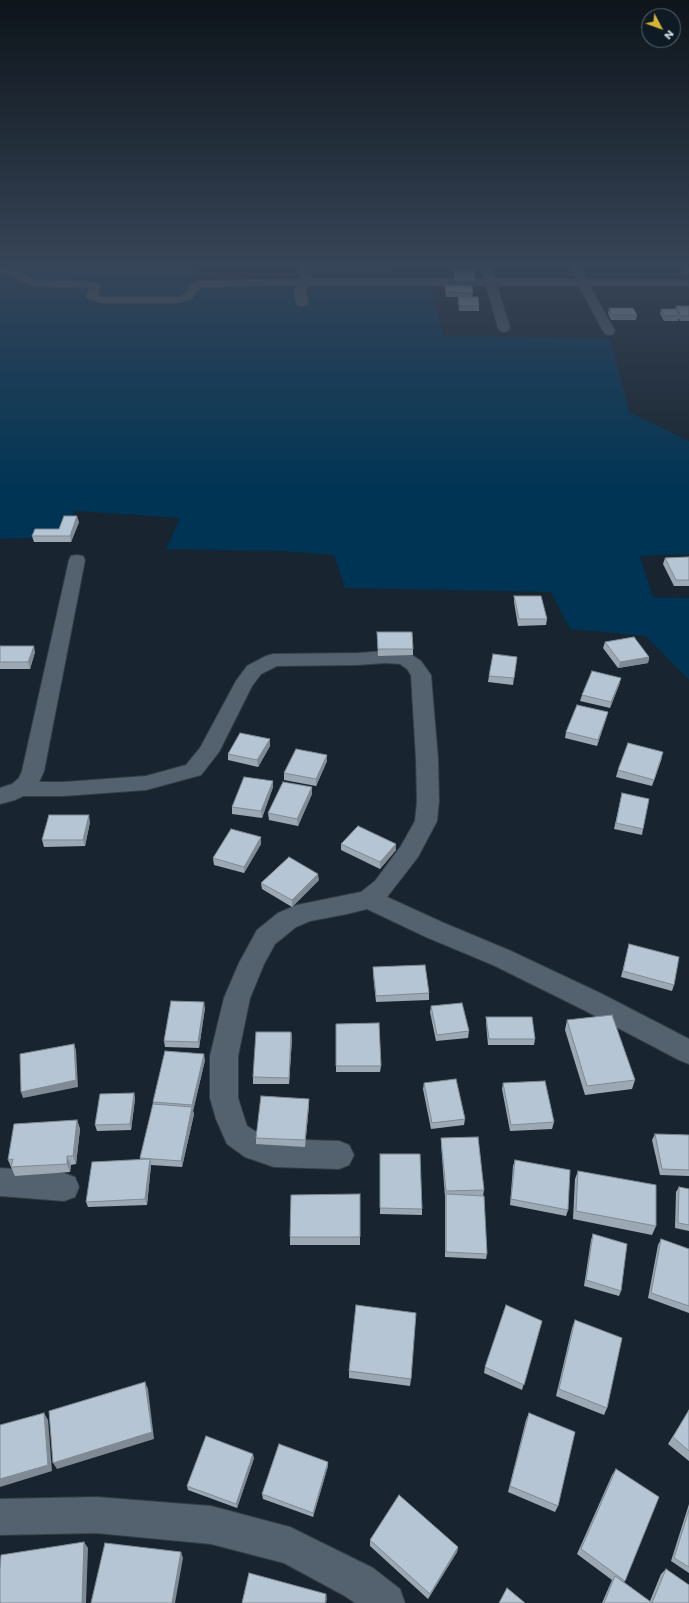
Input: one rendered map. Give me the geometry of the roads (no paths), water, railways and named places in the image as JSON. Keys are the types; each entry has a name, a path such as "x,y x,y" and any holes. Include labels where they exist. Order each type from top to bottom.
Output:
{"street":[{"path":"10,792 28,782 33,771 77,560"},
{"path":"10,792 146,783 193,770 209,752 243,685 254,670 273,660 358,659 385,657 404,659 414,665 421,675 427,759 428,801 426,821 410,851 383,887 369,898 347,905 306,912 286,920 266,937 252,963 237,998 224,1056 224,1098 230,1119 238,1135 255,1146 274,1153 339,1155"},
{"path":"369,898 435,930 502,958 593,1002 689,1052"},
{"path":"0,1182 64,1186"},
{"path":"0,1517 96,1515 210,1525 290,1546 359,1582 386,1603"}]}
